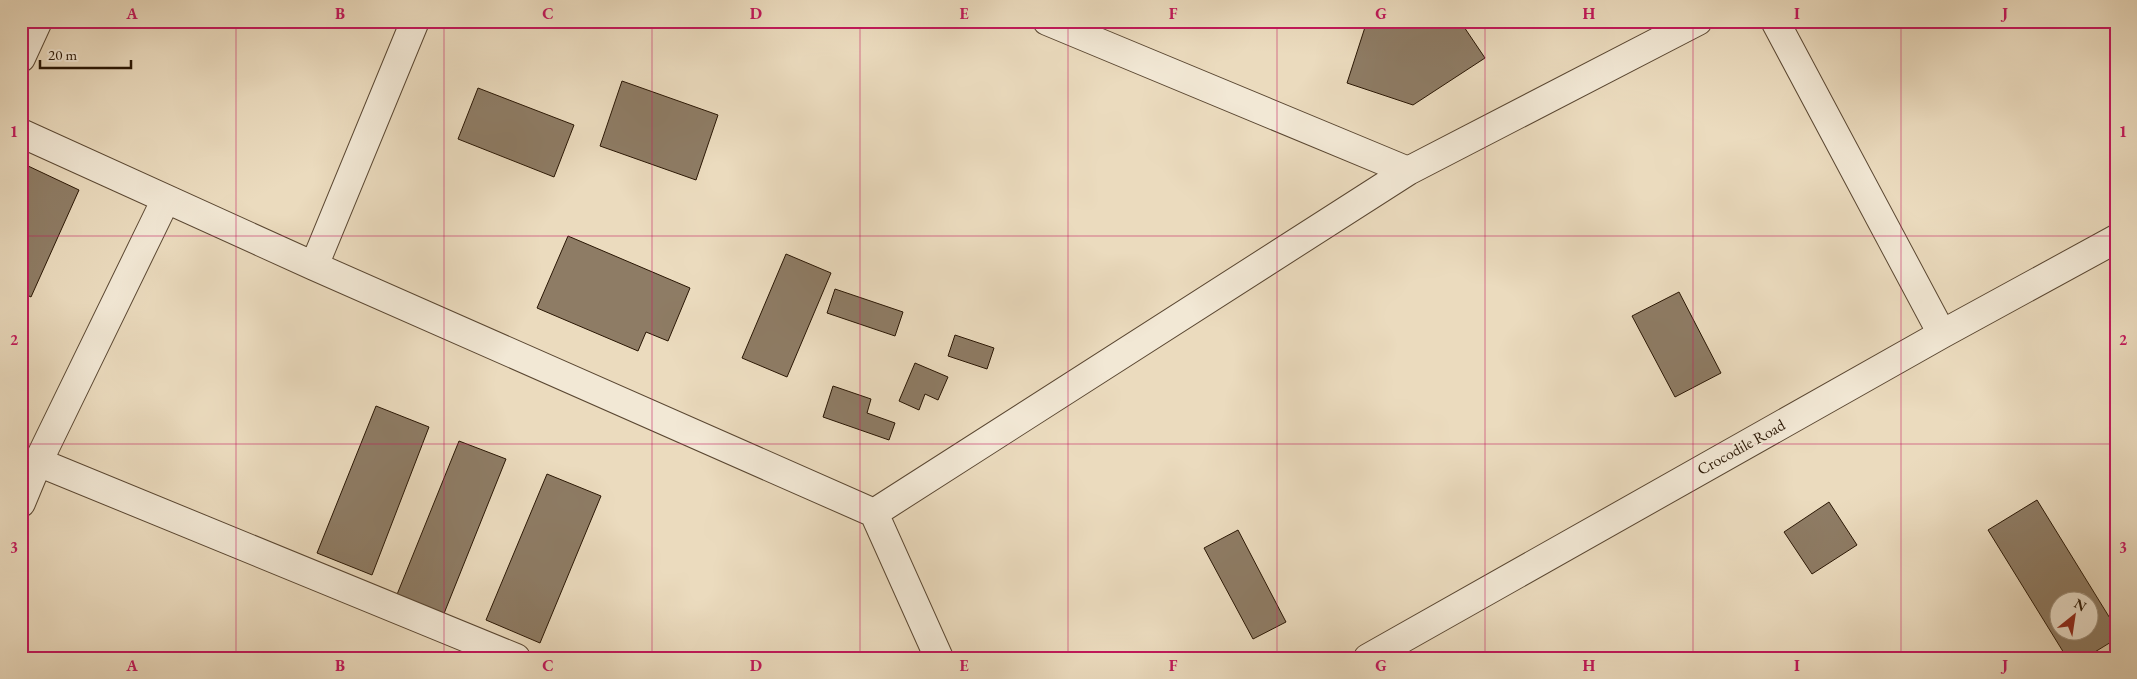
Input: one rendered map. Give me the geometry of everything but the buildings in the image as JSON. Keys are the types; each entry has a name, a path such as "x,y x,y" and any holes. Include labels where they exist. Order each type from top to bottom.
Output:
{"street":[{"path":"21,58 38,21"},
{"path":"314,266 415,21"},
{"path":"1046,21 1408,171"},
{"path":"874,513 1408,171 1698,21"},
{"path":"1775,21 1942,334"},
{"path":"21,133 314,266 874,513 940,658"},
{"path":"21,503 38,462 166,198"},
{"name":"Crocodile Road","path":"1368,658 1942,334 2116,239"},
{"path":"38,462 516,658"}]}
